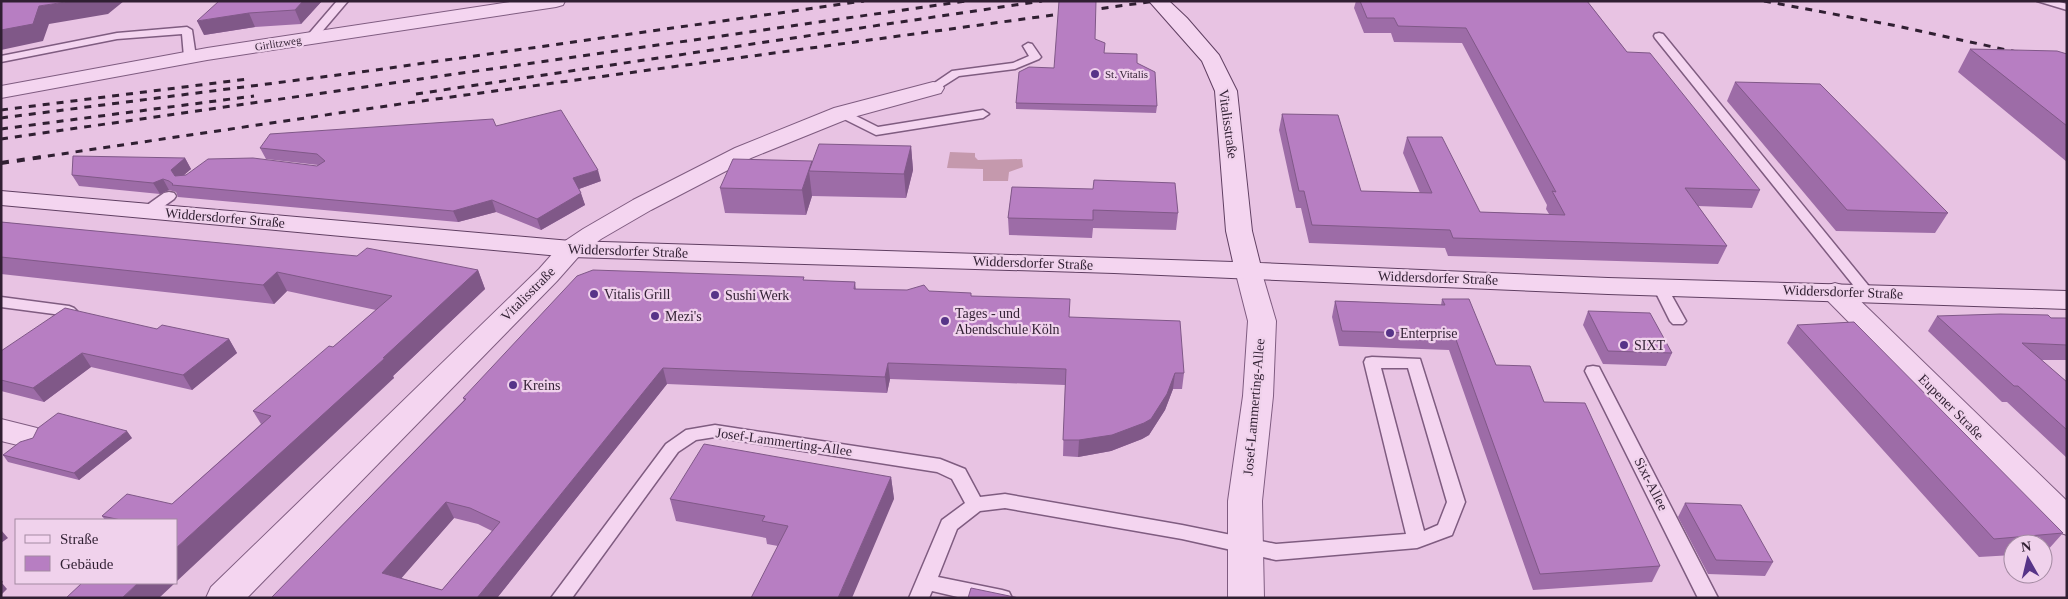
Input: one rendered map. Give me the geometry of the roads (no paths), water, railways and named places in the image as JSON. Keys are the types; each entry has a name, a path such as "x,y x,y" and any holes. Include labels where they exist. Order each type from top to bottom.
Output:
{"street":[{"name":"Girlitzweg","path":"1,92 190,57 556,1"},
{"name":"Vitalisstraße","path":"1158,1 1180,22 1212,59 1226,91 1239,231 1248,270"},
{"name":"Vitalisstraße","path":"224,598 548,275 571,249 642,205 743,153 842,113 933,88"},
{"name":"Widdersdorfer Straße","path":"1,198 571,249 1248,270 1660,287 2067,300"},
{"name":"Josef-Lammerting-Allee","path":"1246,598 1245,501 1258,396 1262,321 1248,270"},
{"name":"Eupener Straße","path":"1835,292 2067,522"},
{"path":"39,331 69,311"}],"lane":[{"path":"310,39 343,1"},
{"path":"2042,1 2067,7"},
{"path":"1,59 117,36 187,30 190,57"},
{"path":"1659,36 1867,293"},
{"path":"933,88 956,73 1015,66 1035,58 1028,46"},
{"path":"842,113 876,132 983,114"},
{"path":"148,211 169,196"},
{"path":"1660,287 1678,321"},
{"path":"1,302 69,311"},
{"path":"1002,598 922,590 949,525 975,505 1005,501 1182,532 1276,552 1417,541 1445,530 1456,502 1414,363 1372,362 1417,541"},
{"name":"Sixt-Allee","path":"1593,371 1708,598"},
{"name":"Josef-Lammerting-Allee","path":"561,598 672,448 692,434 715,431 940,466 958,474 975,505"}],"railway":[{"path":"1,118 361,72 864,1"},
{"path":"1,139 966,1"},
{"path":"416,94 1042,1"},
{"path":"34,158 407,103 1156,1"},
{"path":"1764,1 1892,25 2021,53"},
{"path":"1,110 248,79"},
{"path":"1,129 254,96"},
{"path":"1,163 42,157"}],"place":[{"name":"St. Vitalis","path":"1095,74"},
{"name":"Vitalis Grill","path":"594,294"},
{"name":"Sushi Werk","path":"715,295"},
{"name":"Mezi's","path":"655,316"},
{"name":"Tages - und Abendschule Köln","path":"945,321"},
{"name":"Enterprise","path":"1390,333"},
{"name":"SIXT","path":"1624,345"},
{"name":"Kreins","path":"513,385"}]}
